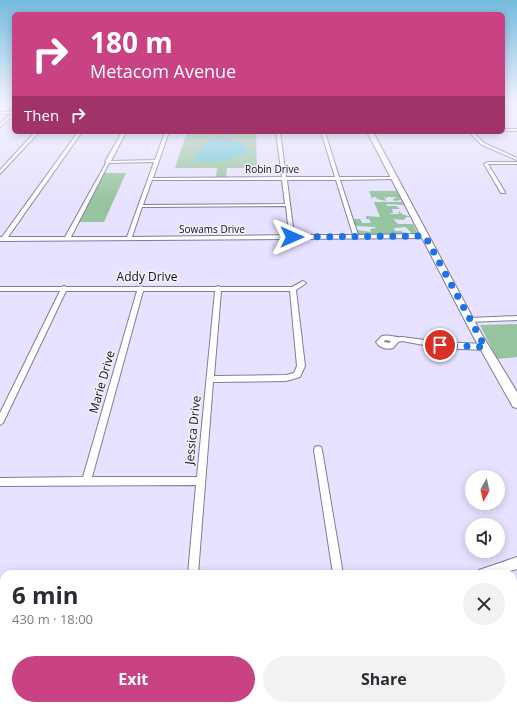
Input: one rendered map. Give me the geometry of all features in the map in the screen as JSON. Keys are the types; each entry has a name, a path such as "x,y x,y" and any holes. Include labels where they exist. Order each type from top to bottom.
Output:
{"main road":[{"path":"372,136 470,320 517,403"},
{"path":"488,351 517,411"}],"street":[{"path":"0,173 33,136"},
{"path":"2,239 77,136"},
{"path":"67,239 122,136"},
{"path":"129,238 142,206 165,136"},
{"path":"279,136 292,237"},
{"path":"324,136 356,236"},
{"path":"475,136 483,144 517,159"},
{"path":"107,162 156,161"},
{"path":"503,192 486,164 517,163"},
{"name":"Robin Drive","path":"150,179 394,178"},
{"path":"142,206 288,205"},
{"name":"Sowams Drive","path":"2,239 425,236"},
{"path":"211,379 286,378 297,375 301,366 293,289 303,283"},
{"path":"0,421 64,288"},
{"name":"Marie Drive","path":"86,482 141,288"},
{"name":"Jessica Drive","path":"193,570 218,288"},
{"name":"Addy Drive","path":"0,289 293,289"},
{"path":"470,320 517,318"},
{"path":"396,340 402,339 488,351"},
{"path":"318,450 337,570"},
{"path":"0,482 200,481"},
{"path":"495,570 517,563"}],"shaded area":[{"path":"186,136 256,136 257,168 227,168 226,177 216,177 217,168 175,168"},
{"path":"216,136 222,136 233,141 245,143 245,149 249,151 231,159 208,162 195,161 196,153 209,140 215,138"},
{"path":"104,173 126,173 104,222 79,222"},
{"path":"369,191 397,191 401,200 394,201 393,199 397,197 387,197 387,199 384,196 386,201 377,199 376,197 373,197 372,199"},
{"path":"374,202 402,202 404,205 386,204 387,206 396,206 400,209 392,209 393,213 390,213 391,214 399,214 398,211 409,216 410,217 406,217 404,220 393,219 398,224 413,224 418,234 412,234 406,227 394,228 395,231 401,231 406,234 358,235 357,230 371,232 370,229 376,228 356,226 353,219 360,219 362,223 371,223 369,219 366,219 366,216 380,217"},
{"path":"517,324 517,357 497,359 480,325"}],"route":[{"path":"292,237 425,236 485,347 440,345"}]}
